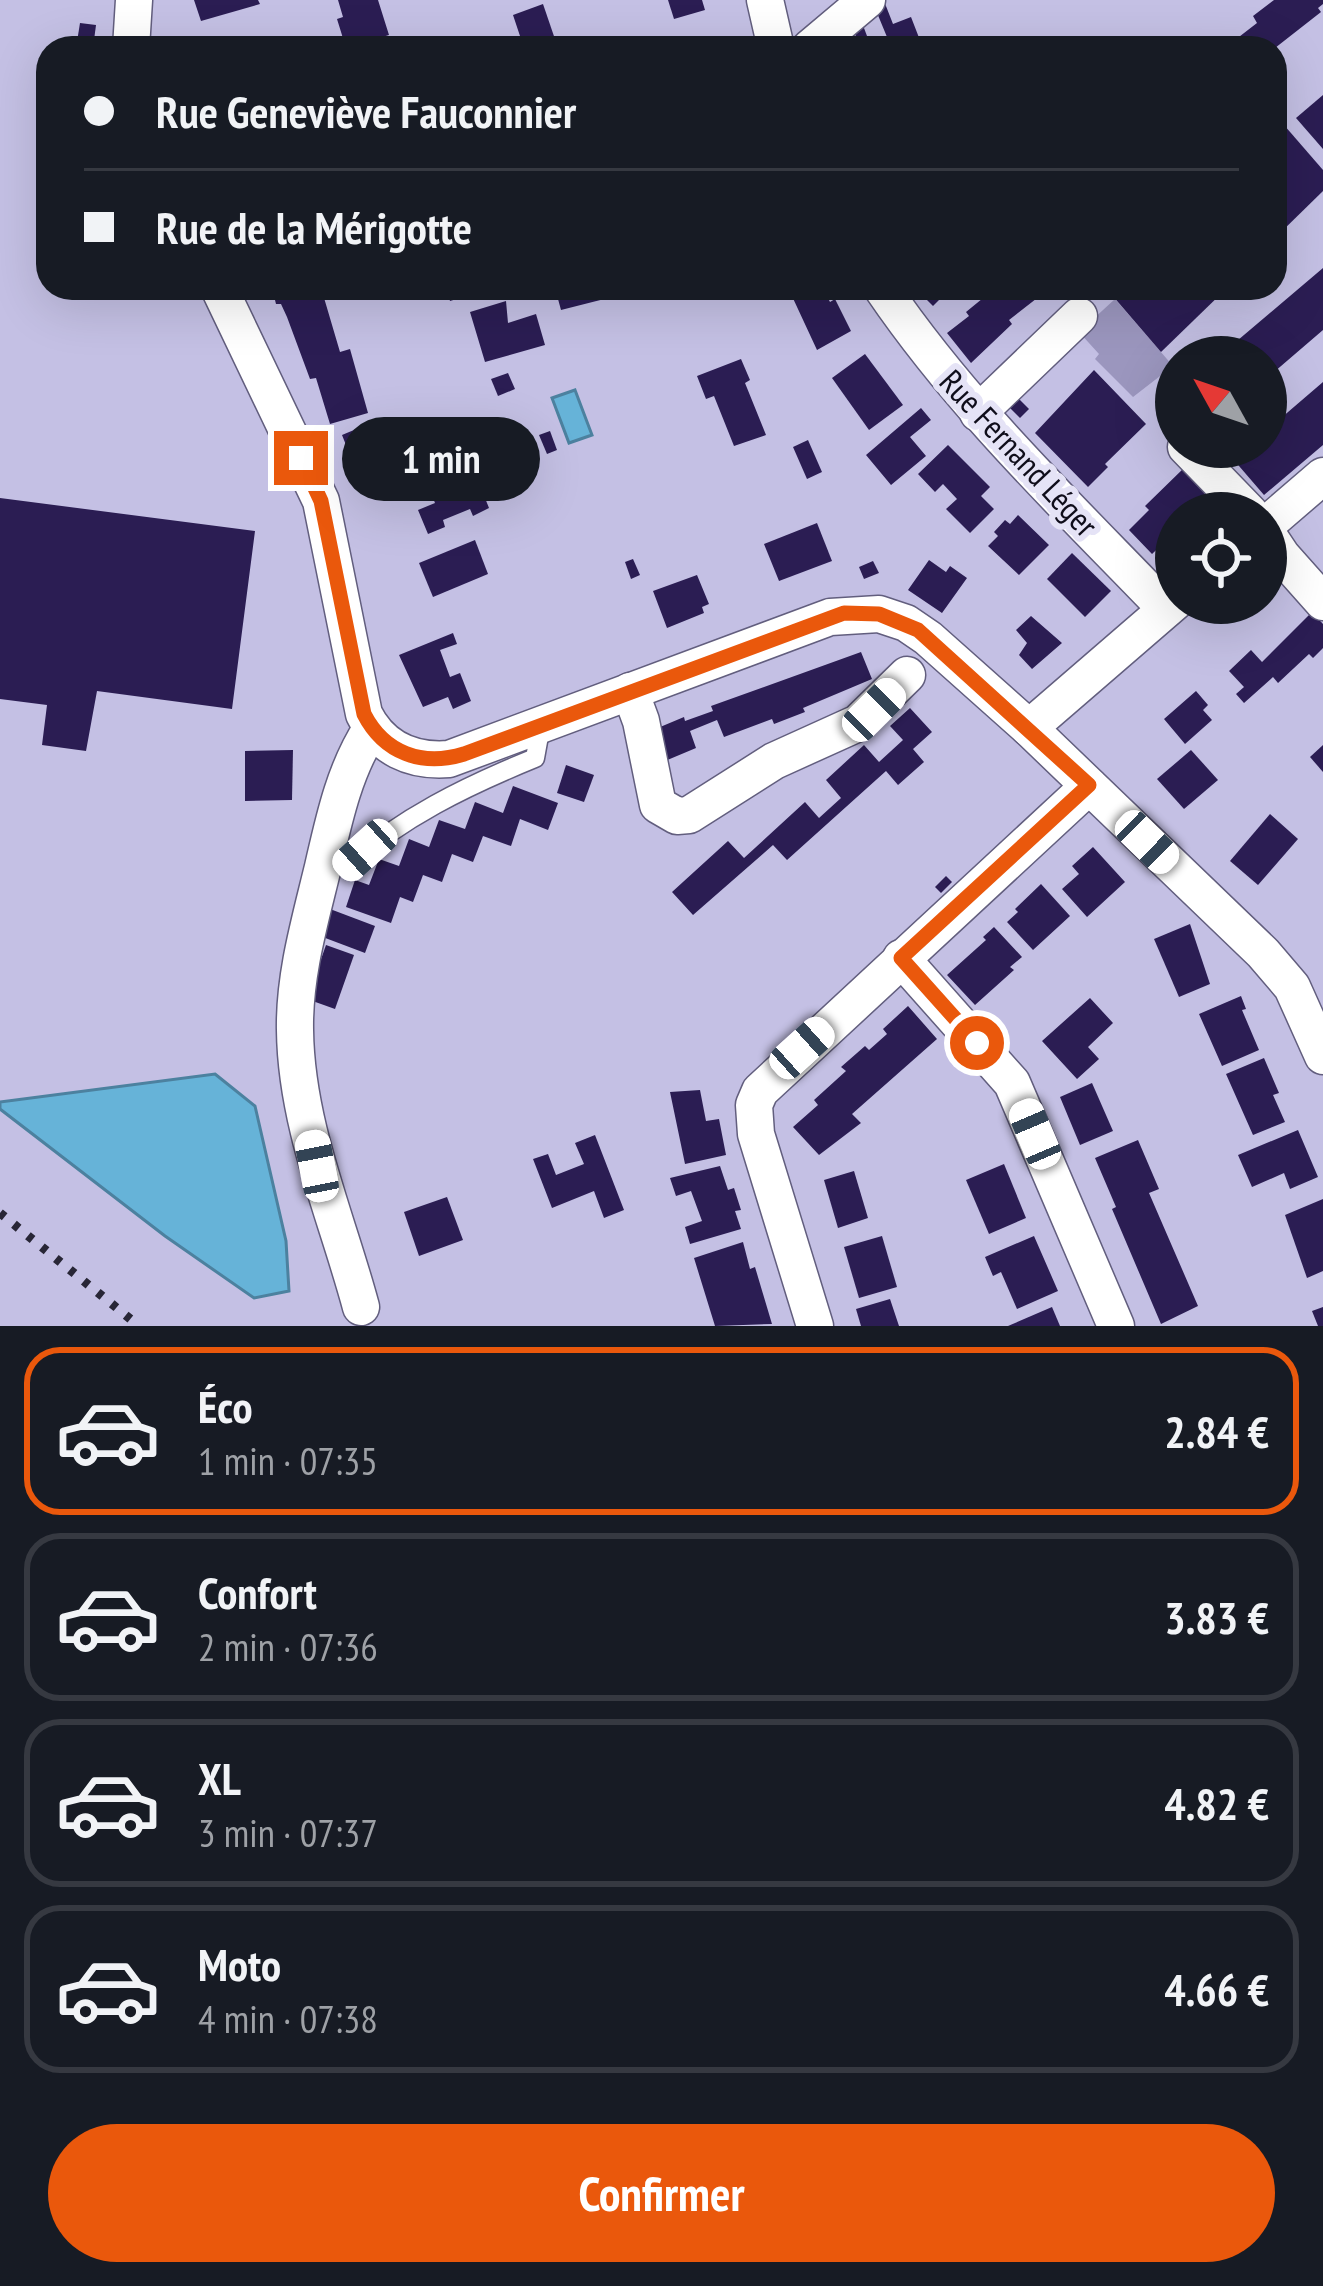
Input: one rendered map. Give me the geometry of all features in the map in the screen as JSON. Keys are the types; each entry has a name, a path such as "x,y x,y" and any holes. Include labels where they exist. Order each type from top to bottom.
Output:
{"street":[{"path":"132,36 134,0"},
{"path":"765,0 773,36"},
{"path":"824,36 867,0"},
{"path":"225,300 321,501 358,694 371,729 398,751 432,760 464,754 830,616 879,614 918,630 1029,728 1277,968 1304,1008 1323,1056"},
{"name":"Rue Fernand Léger","path":"890,300 978,413 1102,522 1155,586"},
{"path":"978,413 1079,316"},
{"path":"1206,468 1230,492"},
{"path":"1287,509 1323,476"},
{"path":"1287,562 1323,602"},
{"path":"1029,728 1155,619"},
{"path":"629,691 658,805 677,816 689,815 774,761 858,723 908,675"},
{"path":"362,1307 317,1166 296,1050 298,983 324,862 343,788 371,729"},
{"path":"815,1326 756,1134 754,1105 769,1078 1089,785"},
{"path":"901,958 1012,1083 1116,1326"}],"lane":[{"path":"324,862 346,867 419,810 535,758 541,725"}],"shaded area":[{"path":"1116,300 1155,345 1155,380 1133,397 1095,359 1099,354 1079,332"}],"water":[{"path":"575,390 592,435 569,443 552,398"},
{"path":"215,1074 255,1106 286,1241 289,1291 254,1298 0,1109 0,1102"}],"building":[{"path":"194,0 258,0 260,4 201,21"},
{"path":"338,0 378,0 389,35 342,36 337,19 343,17"},
{"path":"668,0 702,0 705,10 674,19"},
{"path":"1274,0 1323,0 1318,8 1321,12 1287,39 1240,36 1257,23 1253,16"},
{"path":"884,1 893,24 911,17 918,36 887,36 875,8"},
{"path":"543,4 554,36 520,36 513,15"},
{"path":"861,20 867,36 856,36 852,27"},
{"path":"80,23 96,25 95,36 78,36"},
{"path":"1323,95 1323,149 1296,118"},
{"path":"1287,128 1323,170 1323,191 1287,226"},
{"path":"1323,268 1323,330 1287,361 1287,336 1243,336"},
{"path":"275,300 325,300 340,352 350,349 368,413 330,424 316,378 310,379 287,317 281,304"},
{"path":"558,300 600,300 561,310"},
{"path":"794,300 836,300 851,331 817,350"},
{"path":"981,300 1035,300 1009,320 1012,324 971,363 947,333 969,316 966,312"},
{"path":"1116,300 1215,300 1178,336 1155,336 1155,345"},
{"path":"506,301 508,323 536,314 545,345 485,362 470,312"},
{"path":"865,354 903,405 869,430 832,378"},
{"path":"741,359 750,380 745,383 766,435 734,446 714,396 706,399 697,376"},
{"path":"1094,370 1146,424 1088,487 1035,433"},
{"path":"508,373 515,389 498,396 491,379"},
{"path":"1323,382 1323,445 1268,492 1261,492 1241,468 1287,468 1287,413"},
{"path":"1015,395 1029,409 1020,418 1006,404"},
{"path":"921,408 931,420 910,437 926,456 891,485 866,455"},
{"path":"373,422 385,451 398,446 404,462 360,480 342,435"},
{"path":"550,431 557,450 547,454 539,435"},
{"path":"808,440 822,472 807,479 793,447"},
{"path":"948,445 990,487 981,496 994,509 970,533 946,509 957,499 943,484 935,492 918,474"},
{"path":"469,458 489,508 473,516 470,509 443,520 445,527 428,534 418,510 435,503 425,478"},
{"path":"1184,468 1211,491 1210,492 1159,492"},
{"path":"1155,496 1152,554 1129,530 1149,510 1145,506"},
{"path":"0,498 255,531 232,709 97,691 86,751 42,745 47,705 0,699"},
{"path":"1018,515 1049,545 1019,575 988,546 1005,520 1010,524"},
{"path":"817,523 832,561 779,581 764,544"},
{"path":"475,540 488,574 433,597 419,563"},
{"path":"1072,553 1111,591 1085,617 1047,579"},
{"path":"633,559 640,575 631,579 625,562"},
{"path":"929,560 967,578 942,613 908,590"},
{"path":"873,561 879,573 864,579 859,567"},
{"path":"697,575 709,604 702,607 704,613 667,628 653,591"},
{"path":"1312,612 1323,624 1323,648 1313,658 1309,654 1278,683 1273,677 1244,703 1236,694 1244,687 1229,671 1251,650 1262,662"},
{"path":"1031,616 1062,643 1032,669 1019,655 1027,643 1016,630"},
{"path":"453,633 457,644 440,650 450,677 460,673 471,701 453,709 448,697 423,707 399,655"},
{"path":"861,652 872,679 774,724 772,719 724,737 717,720 690,731 696,748 665,761 653,730"},
{"path":"1196,691 1208,705 1203,710 1212,720 1185,744 1164,719"},
{"path":"910,708 932,732 913,749 924,762 898,785 886,771 787,860 773,845 693,915 672,892 728,841 744,858 805,802 819,818 841,798 826,780 864,745 879,762 903,740 890,726"},
{"path":"1323,745 1323,772 1310,757"},
{"path":"293,750 292,800 245,801 245,751"},
{"path":"1191,750 1218,780 1184,809 1157,779"},
{"path":"566,765 594,775 584,802 557,793"},
{"path":"513,786 558,803 548,830 520,819 511,846 483,836 473,862 452,854 442,882 423,875 413,902 400,897 391,923 346,907 355,880 369,885 379,859 399,866 409,839 429,847 439,820 465,829 475,802 503,813"},
{"path":"1270,814 1298,839 1258,885 1230,861"},
{"path":"1093,847 1125,882 1087,917 1062,889 1079,874 1072,866"},
{"path":"946,876 952,882 941,893 935,887"},
{"path":"1041,884 1070,916 1033,950 1007,922"},
{"path":"330,909 375,926 365,953 320,936"},
{"path":"1190,924 1210,984 1179,997 1154,939"},
{"path":"994,927 1022,957 975,1005 947,975"},
{"path":"326,945 354,955 335,1009 307,999"},
{"path":"1241,996 1259,1050 1222,1066 1199,1014"},
{"path":"1090,998 1113,1023 1088,1047 1099,1059 1077,1079 1042,1041"},
{"path":"908,1006 937,1039 852,1114 861,1123 819,1155 793,1127 846,1071 841,1067 887,1034 883,1029"},
{"path":"1264,1058 1285,1122 1253,1135 1226,1074"},
{"path":"1092,1083 1113,1131 1080,1145 1060,1097"},
{"path":"700,1090 706,1121 719,1119 726,1155 685,1164 670,1092"},
{"path":"1298,1130 1318,1177 1290,1189 1284,1173 1252,1187 1238,1155"},
{"path":"595,1135 624,1210 604,1218 594,1191 552,1208 533,1159 548,1154 556,1175 584,1164 575,1143"},
{"path":"1138,1140 1159,1189 1149,1193 1198,1306 1161,1324 1095,1158"},
{"path":"1004,1164 1026,1218 989,1234 966,1180"},
{"path":"720,1166 728,1190 734,1188 741,1229 690,1244 685,1227 702,1221 691,1191 676,1196 670,1178"},
{"path":"854,1171 868,1218 838,1228 824,1180"},
{"path":"447,1197 463,1240 419,1256 404,1212"},
{"path":"1323,1199 1323,1271 1307,1278 1285,1215"},
{"path":"882,1236 897,1287 859,1298 844,1247"},
{"path":"1034,1236 1058,1291 1017,1309 1001,1272 993,1276 985,1257"},
{"path":"743,1242 772,1324 715,1326 694,1258"},
{"path":"890,1299 899,1326 861,1326 856,1309"},
{"path":"1052,1307 1060,1326 1008,1326"},
{"path":"1323,1307 1323,1326 1318,1326 1312,1311"}],"railway":[{"path":"0,1213 139,1326"}],"route":[{"path":"301,458 321,501 364,714 384,742 415,758 448,759 464,754 830,616 861,612 893,617 928,638 1089,785 901,958 977,1043"}]}
